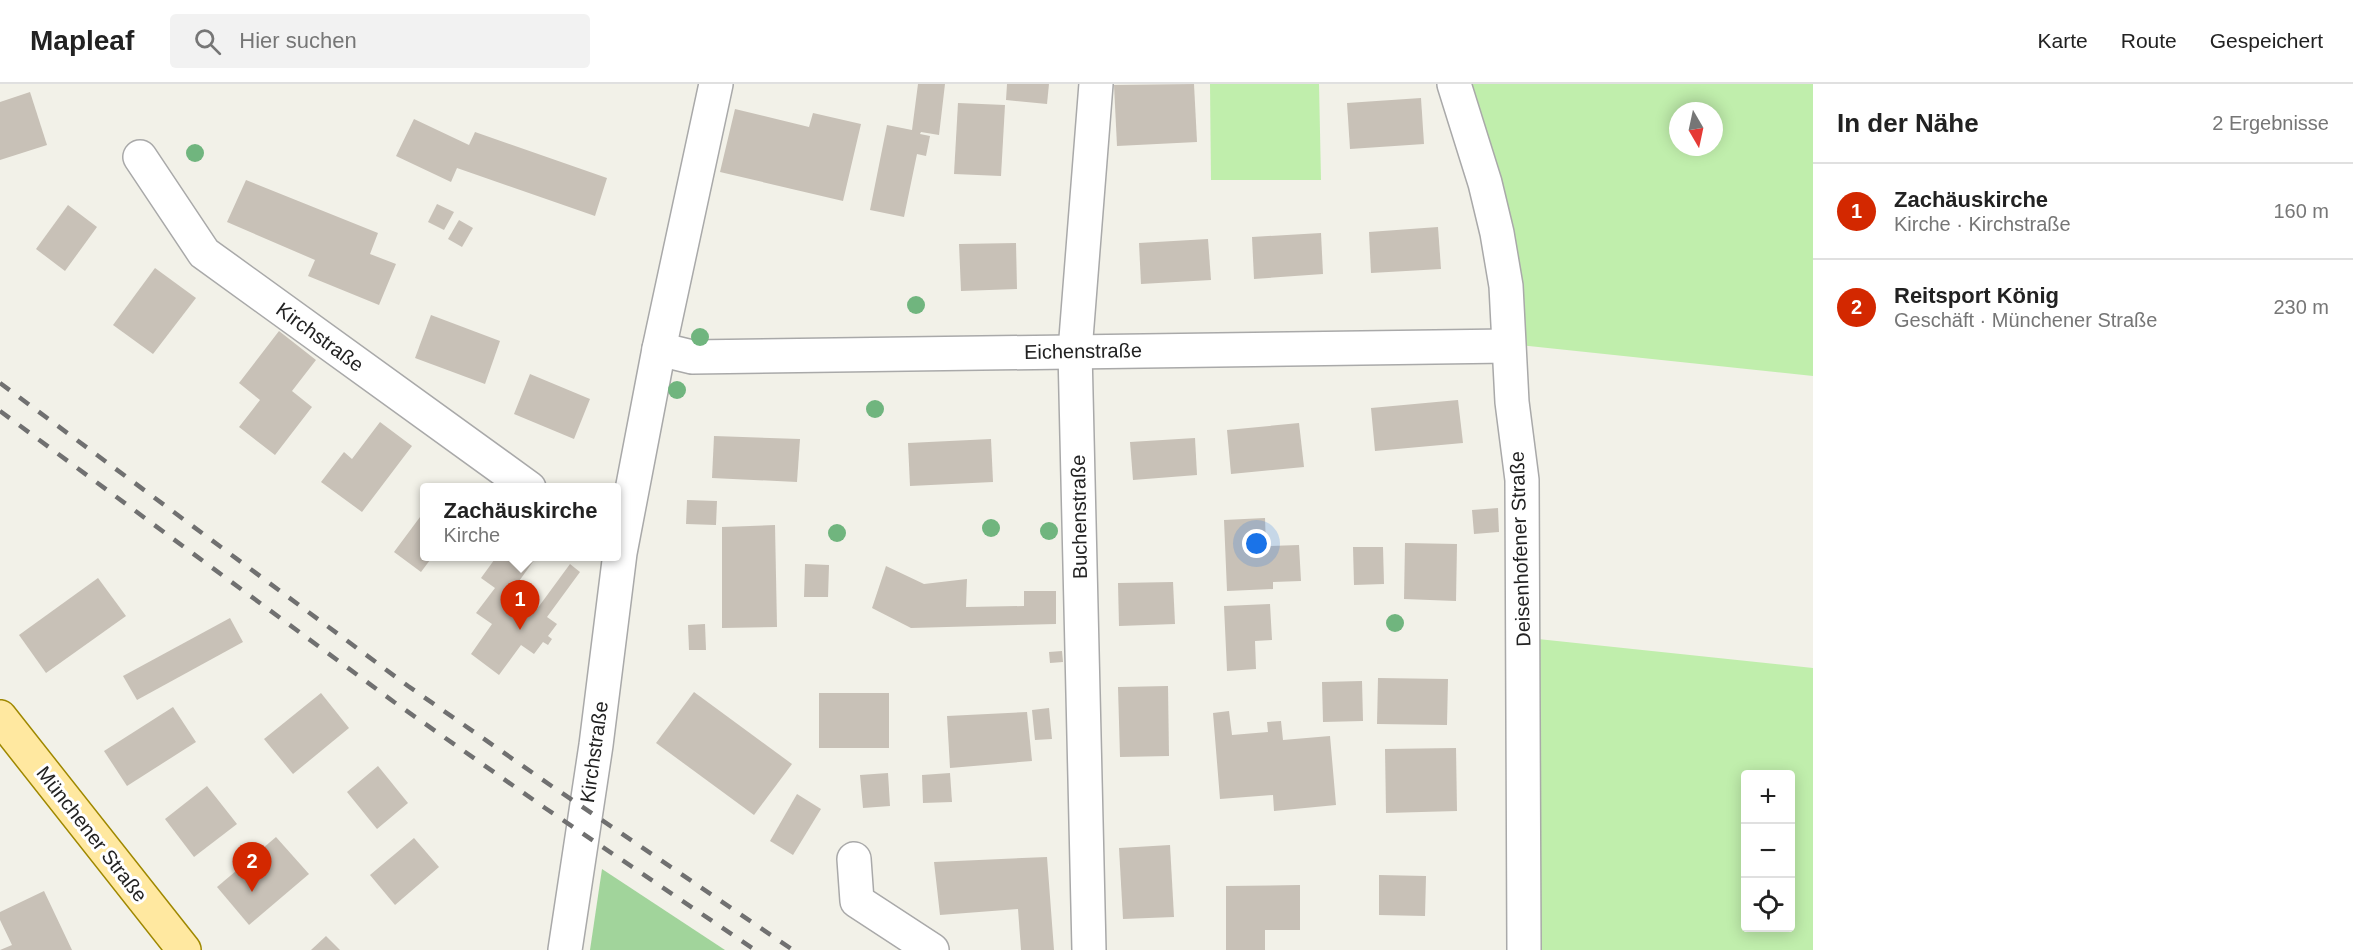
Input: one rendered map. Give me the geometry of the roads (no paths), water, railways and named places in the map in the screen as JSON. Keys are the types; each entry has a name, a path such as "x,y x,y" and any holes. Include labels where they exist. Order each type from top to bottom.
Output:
{"main road":[{"name":"Münchener Straße","path":"0,717 181,949"}],"street":[{"name":"Kirchstraße","path":"621,537 716,84"},
{"name":"Buchenstraße","path":"1089,950 1075,351 1096,84"},
{"name":"Deisenhofener Straße","path":"1454,84 1485,183 1497,233 1506,286 1512,402 1522,480 1524,950"},
{"name":"Kirchstraße","path":"140,158 204,253 522,483"},
{"name":"Eichenstraße","path":"659,349 692,357 1508,346"},
{"name":"Kirchstraße","path":"565,950 596,745 617,561"},
{"path":"854,859 858,901 932,950"}],"railway":[{"path":"0,383 408,686 793,950"},
{"path":"0,411 394,702 545,808 755,950"}],"place":[{"name":"Zachäuskirche","path":"520,630"},
{"name":"Reitsport König","path":"252,892"}]}
